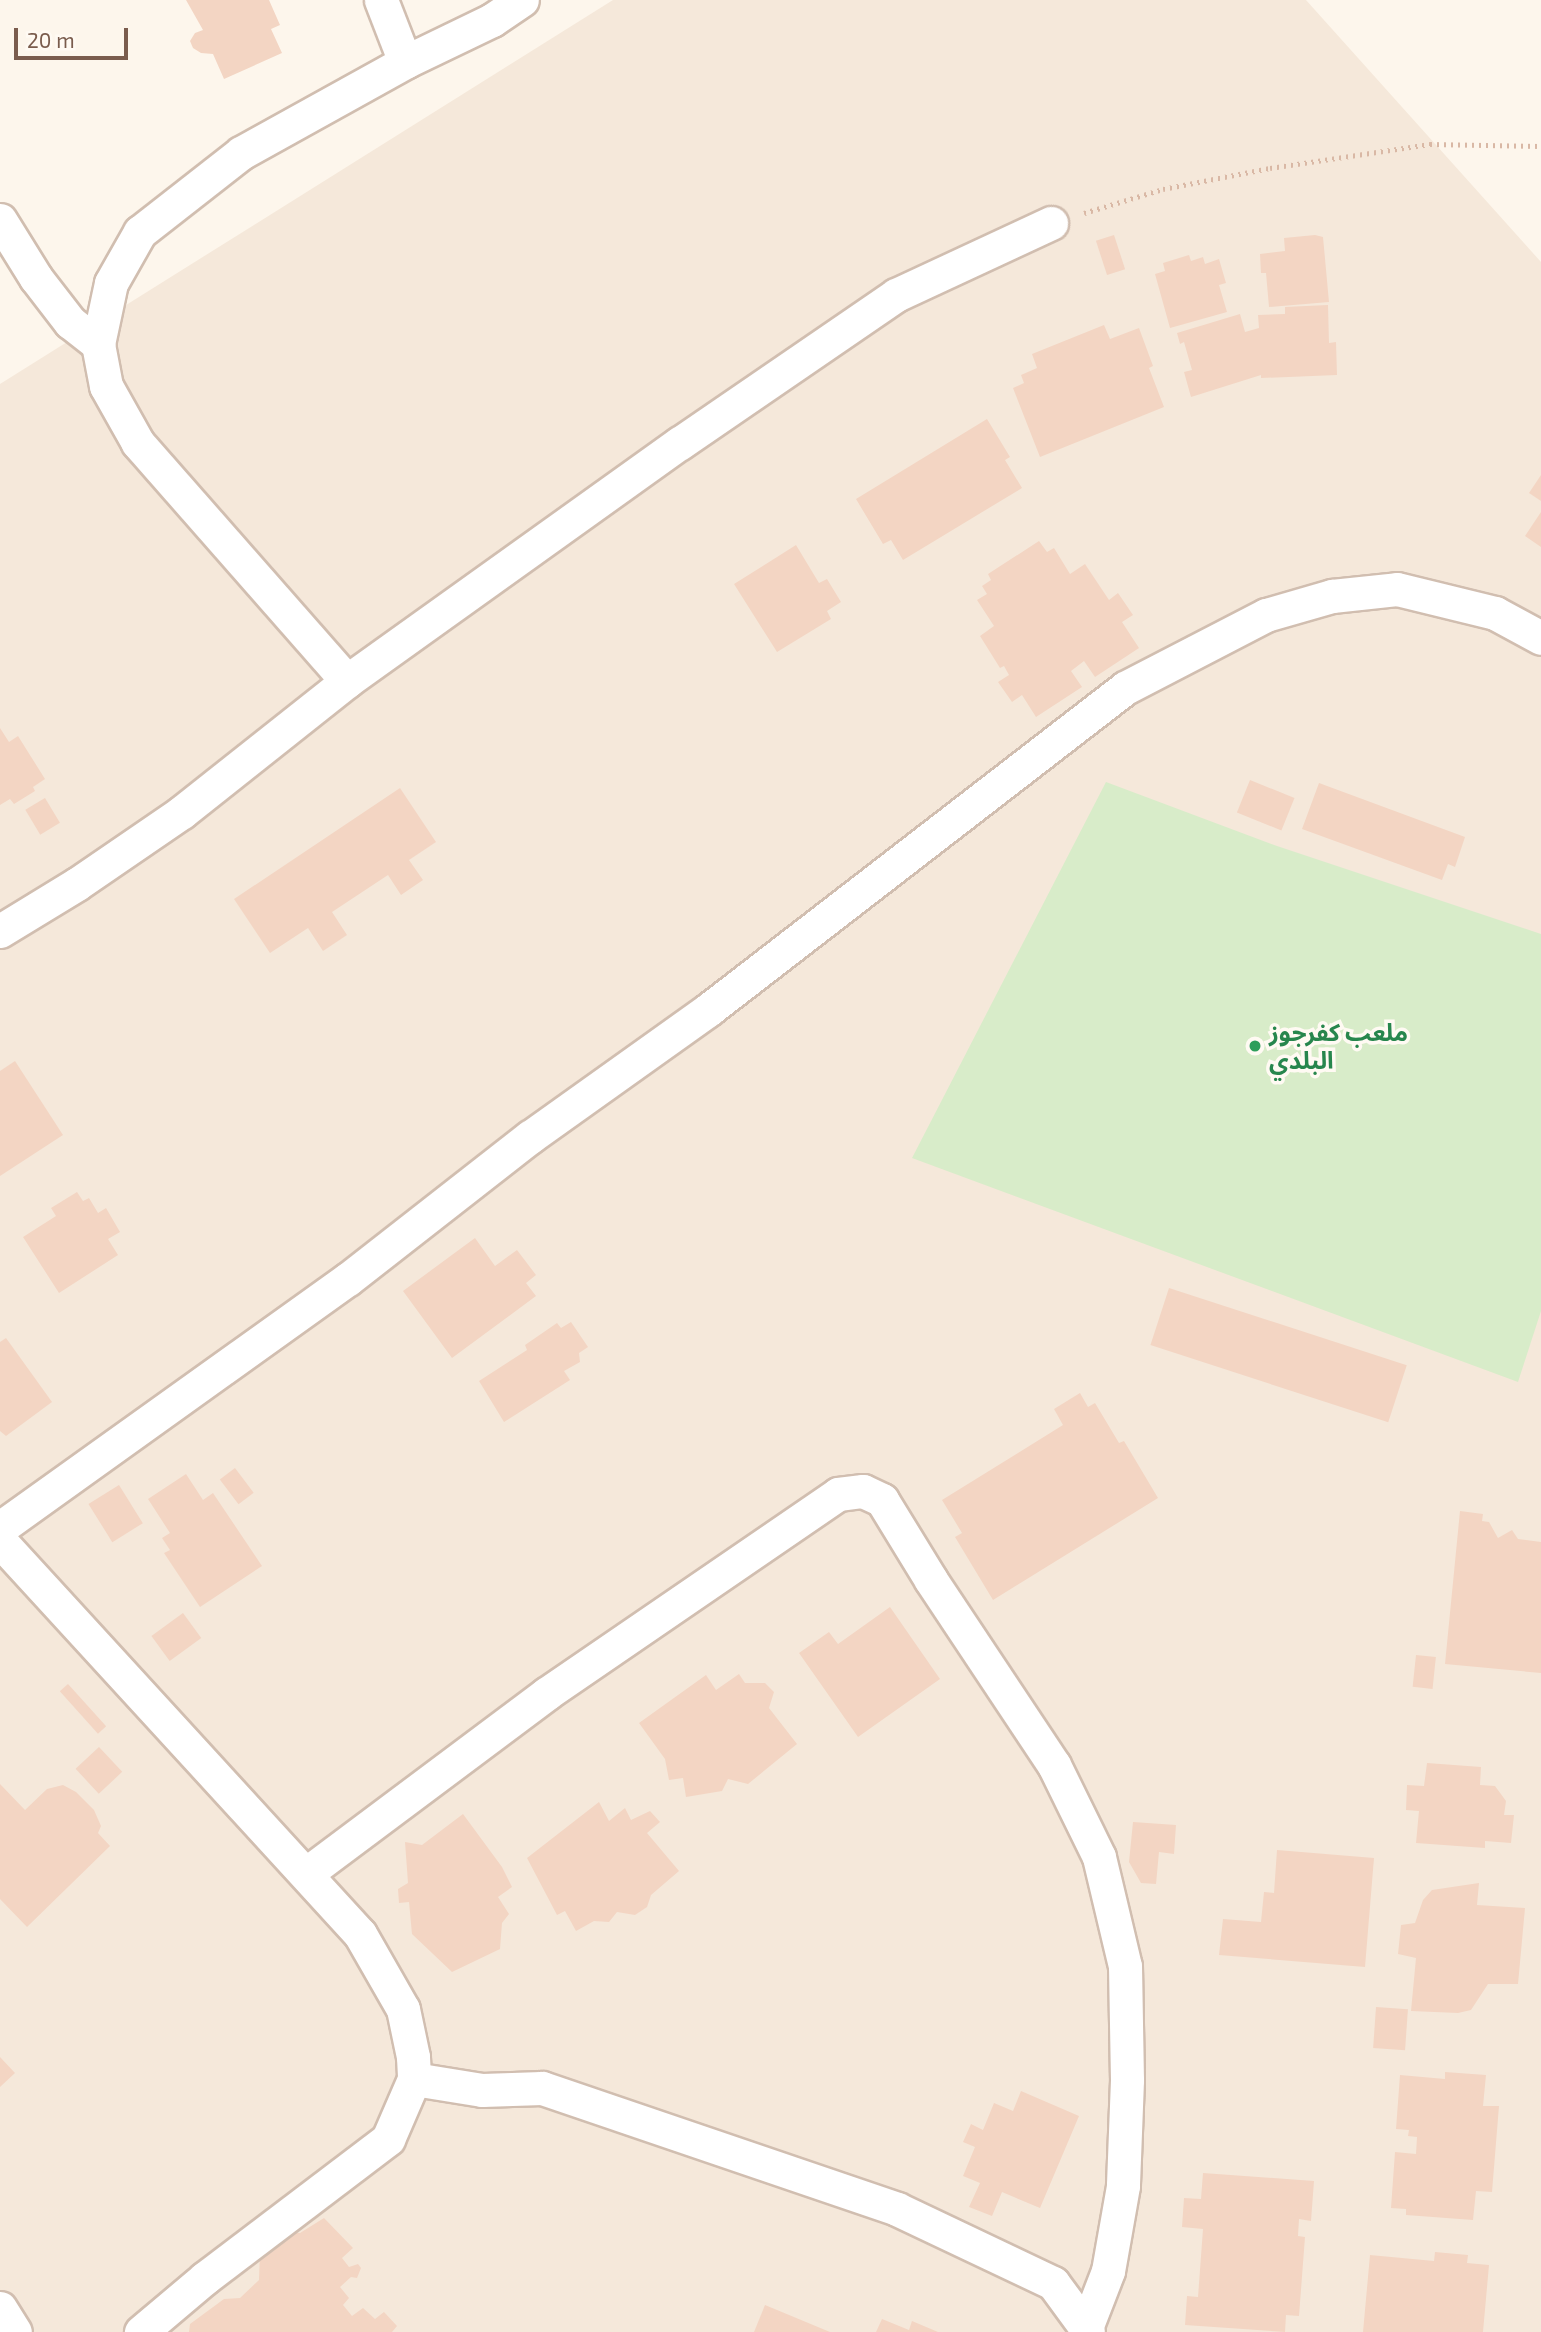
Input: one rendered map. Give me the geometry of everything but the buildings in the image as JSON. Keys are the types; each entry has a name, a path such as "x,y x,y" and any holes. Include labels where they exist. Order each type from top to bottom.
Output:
{"street":[{"path":"381,0 405,62"},
{"path":"347,681 138,443 106,386 98,344 110,283 140,232 241,153 405,62 492,20 522,0"},
{"path":"0,220 36,278 71,322 98,344"},
{"path":"0,932 78,884 182,812 347,681 680,443 896,295 1051,223"},
{"path":"0,1528 348,1279 530,1138 708,1010 1125,688 1266,615 1332,596 1397,589 1495,613 1541,638"},
{"path":"307,1873 546,1694 838,1494 863,1491 881,1500 1054,1765 1099,1857 1125,1966 1128,2080 1123,2186 1108,2271 1087,2330"},
{"path":"0,1541 307,1873 360,1934 403,2009 414,2079 388,2139 205,2277 141,2332"},
{"path":"414,2079 482,2090 542,2088 897,2210 1053,2283 1087,2330"},
{"path":"0,2308 15,2332"}],"path":[{"path":"1051,223 1163,189 1270,168 1430,144 1541,146"}],"shaded area":[{"path":"613,0 1306,0 1541,262 1541,2332 0,2332 0,384"}],"green space":[{"name":"ملعب كفرجوز البلدي","path":"1106,782 1277,846 1541,934 1541,1311 1518,1382 912,1158"}],"place":[{"name":"ملعب كفرجوز البلدي","path":"1255,1046"}]}
